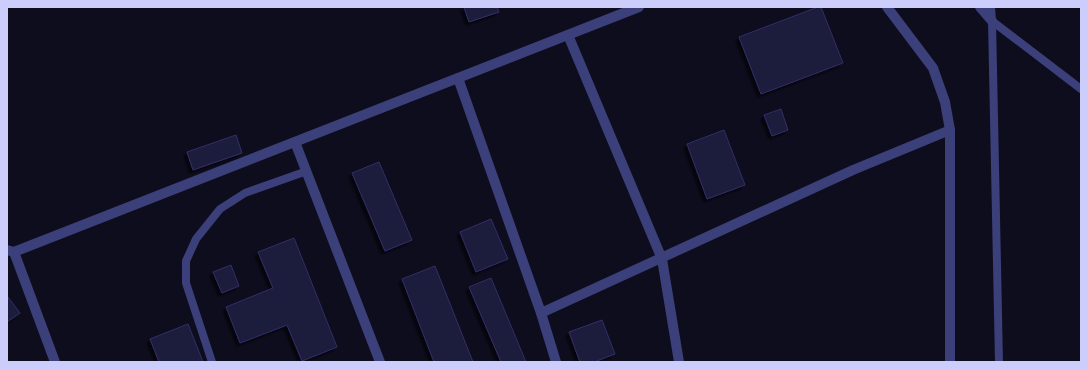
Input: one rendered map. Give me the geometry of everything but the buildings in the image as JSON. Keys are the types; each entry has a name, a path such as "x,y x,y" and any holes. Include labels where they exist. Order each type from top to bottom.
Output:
{"street":[{"path":"55,362 11,251 640,7"},
{"path":"887,7 933,68 945,102 950,130 950,362"},
{"path":"980,7 992,21"},
{"path":"568,35 662,259 679,362"},
{"path":"458,78 541,313 556,362"},
{"path":"541,313 662,259 840,176 950,130"},
{"path":"295,142 380,362"}],"lane":[{"path":"991,7 999,362"},
{"path":"992,21 1081,89"},
{"path":"212,362 186,284 186,261 196,240 220,209 245,193 307,172"}]}
